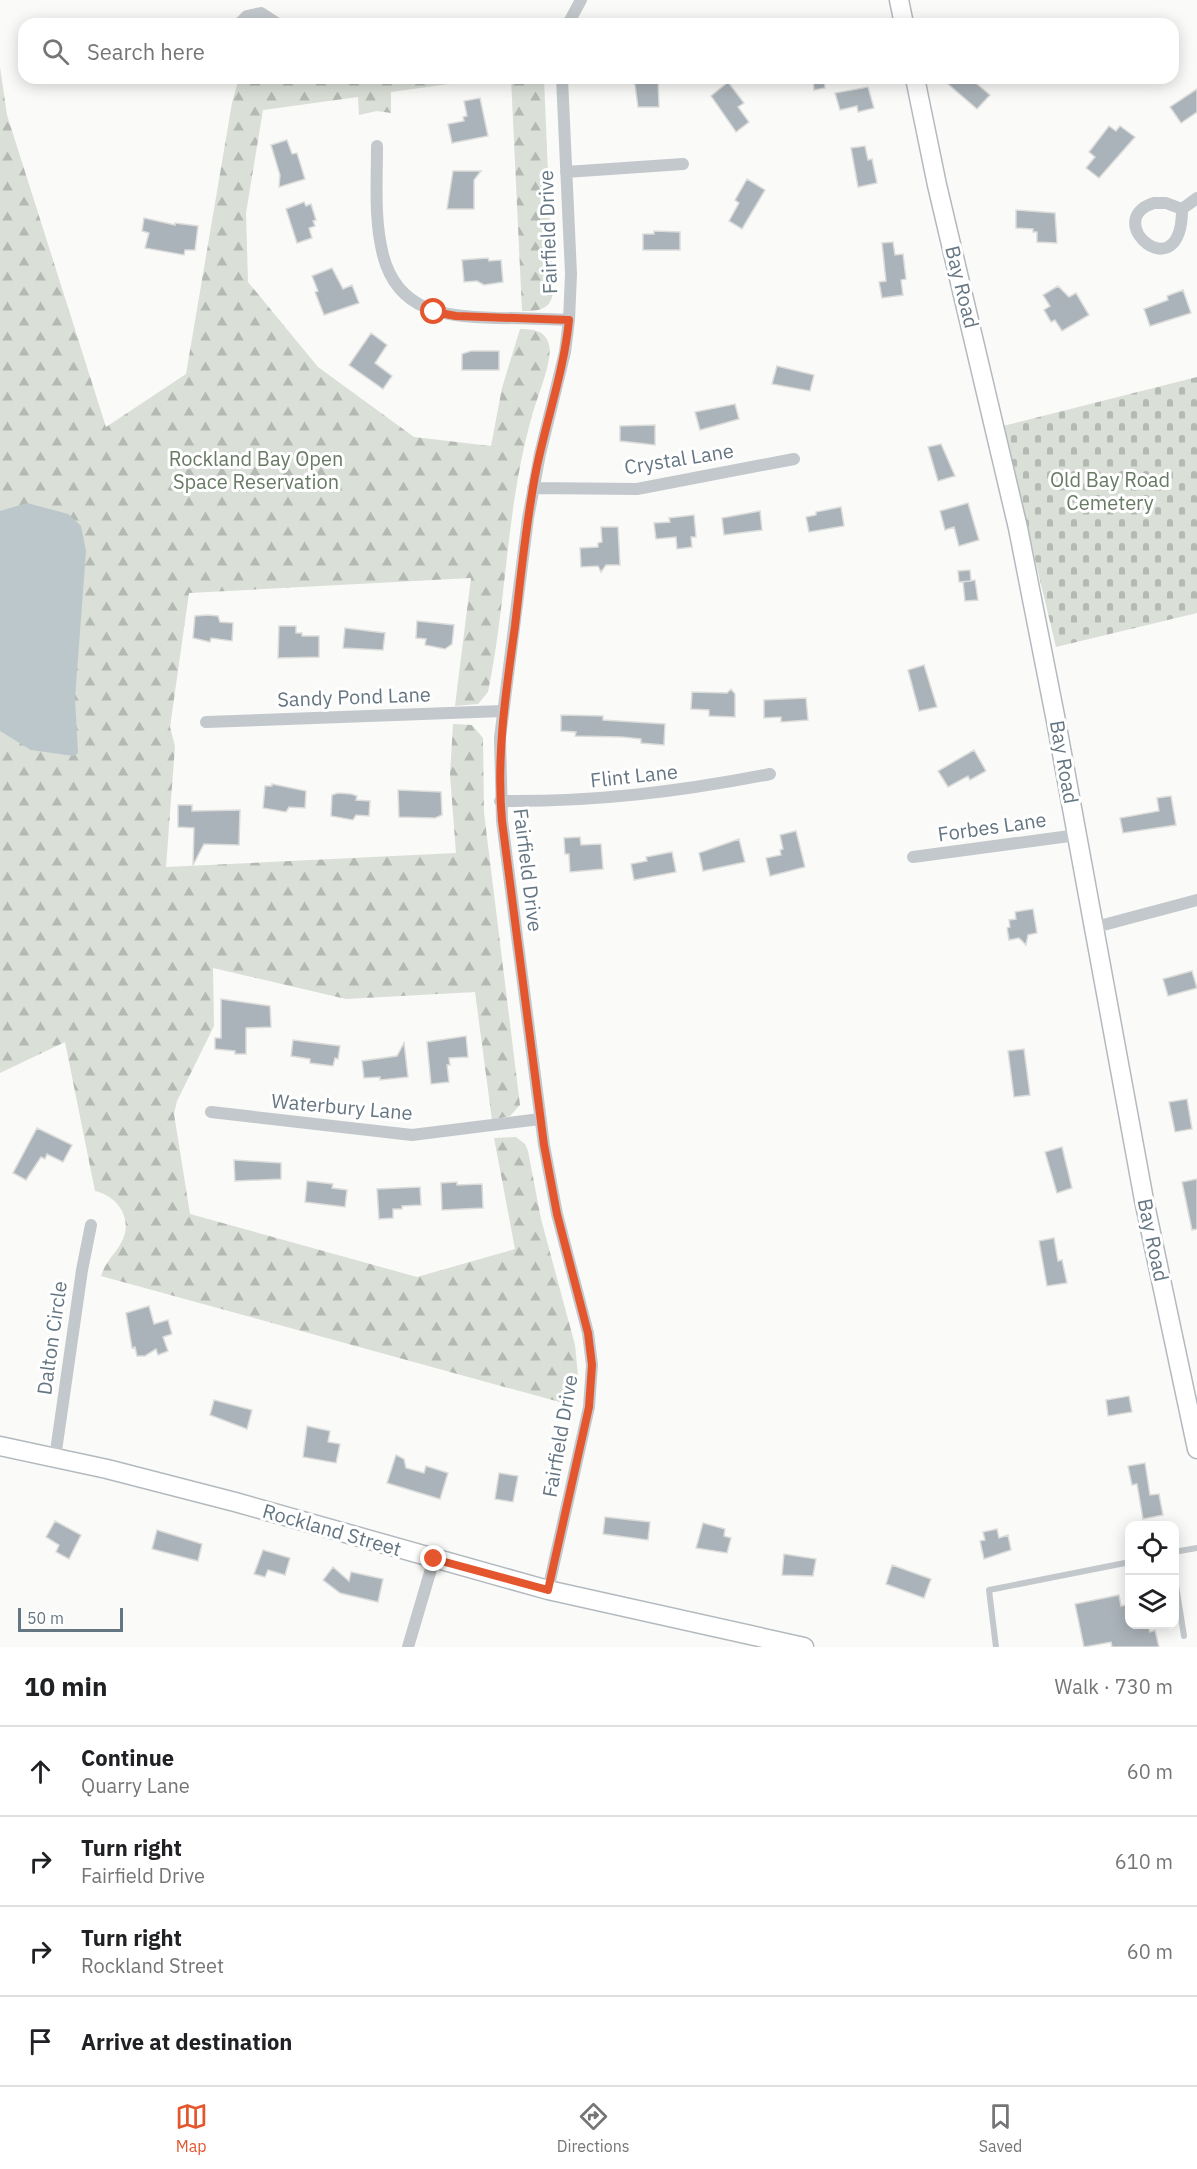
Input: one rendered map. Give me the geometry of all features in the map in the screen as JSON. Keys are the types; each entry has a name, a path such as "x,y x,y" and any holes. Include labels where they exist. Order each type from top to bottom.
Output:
{"main road":[{"path":"899,0 903,18"},
{"name":"Bay Road","path":"916,84 937,185 1018,528 1144,1200 1197,1449"},
{"name":"Rockland Street","path":"0,1446 235,1502 548,1590 804,1647"}],"street":[{"path":"571,18 581,0"},
{"path":"245,18 261,13 271,18"},
{"name":"Fairfield Drive","path":"548,1590 589,1407 592,1365 585,1316 557,1214 540,1119 500,801 503,711 533,488 565,352 569,320 571,274 562,84"},
{"path":"377,146 378,220 384,256 395,284 411,299 434,312 456,316 569,320"},
{"path":"566,172 682,164"},
{"path":"1182,208 1197,198"},
{"path":"1166,203 1182,208 1182,229 1179,238 1169,246 1159,249 1148,246 1140,239 1135,227 1137,214 1144,206 1166,203"},
{"name":"Crystal Lane","path":"533,488 637,489 794,459"},
{"name":"Sandy Pond Lane","path":"206,722 503,711"},
{"name":"Flint Lane","path":"500,801 569,802 640,796 770,774"},
{"name":"Forbes Lane","path":"913,857 1077,835"},
{"path":"1092,928 1197,900"},
{"name":"Waterbury Lane","path":"212,1112 412,1135 540,1119"},
{"name":"Dalton Circle","path":"55,1458 82,1270 91,1225"},
{"path":"408,1647 434,1559"}],"lane":[{"path":"1179,1551 1197,1548"},
{"path":"996,1647 989,1590 1125,1563"},
{"path":"1174,1575 1184,1636"}],"green space":[{"name":"Rockland Bay Open Space Reservation","path":"0,67 7,115 106,427 186,374 232,103 237,84 449,84 391,92 391,113 377,111 359,115 358,97 263,110 246,213 248,282 318,367 414,437 491,446 502,388 520,329 538,331 545,336 549,345 549,361 523,450 488,692 478,704 455,706 471,578 189,593 170,727 175,746 166,867 456,853 450,775 453,724 472,725 483,738 484,813 520,1105 510,1116 492,1120 475,992 346,999 213,968 214,1026 177,1101 174,1114 190,1214 417,1277 515,1249 494,1138 516,1137 525,1144 528,1151 541,1219 575,1345 578,1375 574,1406 101,1276 125,1235 125,1218 111,1198 95,1191 65,1042 0,1073"},
{"path":"511,84 544,84 553,293 546,307 533,311 522,311"},
{"name":"Old Bay Road Cemetery","path":"1197,377 1197,613 1056,647 1003,426"}],"shaded area":[{"path":"27,503 68,514 81,526 86,551 75,698 78,753 74,756 31,750 0,731 0,511"}],"building":[{"path":"635,84 658,84 659,107 638,107"},
{"path":"726,84 730,84 744,103 738,107 749,122 736,132 711,96"},
{"path":"814,84 825,84 825,88 814,90"},
{"path":"948,84 977,84 990,95 977,109"},
{"path":"868,87 874,108 858,112 857,106 840,110 835,93"},
{"path":"1197,89 1197,112 1181,123 1170,107"},
{"path":"480,98 488,136 452,143 448,124 464,121 463,117 467,116 464,101"},
{"path":"1109,126 1116,131 1120,126 1135,137 1099,178 1086,168 1095,157 1089,152"},
{"path":"287,140 292,154 297,153 305,179 279,187 280,175 271,145"},
{"path":"865,146 868,160 872,159 877,183 858,187 851,148"},
{"path":"453,171 481,171 474,180 474,209 447,209"},
{"path":"747,179 765,190 742,229 729,221 739,203 735,200"},
{"path":"304,202 306,206 311,204 316,220 313,221 315,226 309,228 312,238 297,243 286,209"},
{"path":"1016,210 1055,213 1057,243 1037,242 1037,232 1033,232 1033,229 1016,228"},
{"path":"144,218 175,225 175,223 198,226 195,250 185,250 184,255 145,248 149,233 142,231"},
{"path":"654,231 680,232 680,250 643,250 643,234 654,234"},
{"path":"893,242 895,255 903,254 906,279 901,280 903,295 882,298 879,282 886,281 882,243"},
{"path":"488,258 489,261 501,260 503,282 484,285 477,281 464,282 462,260"},
{"path":"332,268 343,289 352,285 359,303 324,315 315,292 318,291 312,276"},
{"path":"1058,286 1069,297 1076,293 1089,315 1062,331 1055,320 1051,322 1044,310 1050,306 1043,295"},
{"path":"1183,290 1191,313 1150,326 1144,309 1168,300 1167,296"},
{"path":"371,333 387,345 375,363 392,376 383,389 349,365"},
{"path":"471,351 499,351 499,370 462,370 462,354"},
{"path":"777,366 814,375 810,391 772,384"},
{"path":"735,404 739,419 700,430 695,412"},
{"path":"655,425 655,445 620,441 620,426"},
{"path":"941,444 955,476 938,481 928,447"},
{"path":"968,503 979,540 959,546 954,527 945,530 940,511"},
{"path":"841,507 844,526 809,532 806,517 816,515 816,512"},
{"path":"760,511 762,530 724,535 722,518"},
{"path":"694,515 696,537 691,537 692,547 677,549 676,537 656,539 654,523 670,522 669,518"},
{"path":"601,527 618,527 620,565 606,565 601,572 598,566 581,567 580,548 598,547 598,543 602,542"},
{"path":"970,570 971,581 959,582 958,571"},
{"path":"975,580 978,600 965,601 963,582"},
{"path":"195,616 218,616 220,622 233,623 232,641 211,638 210,642 193,638"},
{"path":"417,621 454,625 452,644 445,649 425,645 426,639 416,638"},
{"path":"279,626 296,626 296,633 302,633 302,636 319,636 319,657 278,658"},
{"path":"345,628 385,633 383,650 343,648"},
{"path":"924,665 937,707 919,711 908,670"},
{"path":"731,689 735,694 735,717 709,716 709,710 691,709 692,692 727,693"},
{"path":"806,698 808,720 781,722 781,717 764,718 764,700"},
{"path":"561,715 603,716 603,720 665,724 664,745 641,743 641,739 622,737 575,736 576,732 561,731"},
{"path":"974,750 986,771 970,780 968,776 948,787 938,771"},
{"path":"272,784 306,791 305,808 289,807 286,812 263,808 265,786 272,786"},
{"path":"398,790 441,792 442,815 435,818 399,817"},
{"path":"338,793 357,796 356,800 370,801 369,816 356,815 353,820 331,816 332,795"},
{"path":"1171,796 1176,825 1123,833 1120,818 1159,811 1157,798"},
{"path":"178,805 192,805 192,811 240,810 239,845 204,844 193,865 194,828 178,827"},
{"path":"796,831 805,867 770,876 766,858 781,855 780,850 783,849 780,835"},
{"path":"580,837 581,845 601,844 603,869 570,872 569,854 565,854 564,838"},
{"path":"739,839 745,862 703,871 699,853"},
{"path":"672,852 676,872 634,880 631,864 647,861 646,857"},
{"path":"1033,909 1037,933 1028,935 1026,945 1019,938 1009,940 1007,928 1010,927 1009,920 1016,919 1015,912"},
{"path":"1192,971 1197,988 1168,996 1163,979"},
{"path":"221,999 270,1006 271,1027 246,1028 246,1054 215,1049 215,1038 221,1038"},
{"path":"466,1036 468,1057 449,1058 450,1065 447,1065 449,1082 431,1084 427,1042"},
{"path":"293,1040 340,1046 338,1059 335,1058 333,1066 310,1063 310,1059 291,1056"},
{"path":"404,1043 408,1077 380,1080 380,1077 364,1078 362,1061 397,1056"},
{"path":"1024,1049 1030,1095 1014,1097 1008,1051"},
{"path":"1187,1099 1192,1129 1175,1132 1169,1102"},
{"path":"37,1128 72,1145 63,1162 47,1154 45,1159 41,1157 26,1180 13,1173"},
{"path":"1062,1147 1072,1188 1057,1193 1045,1152"},
{"path":"234,1160 281,1163 281,1179 235,1181"},
{"path":"1197,1179 1197,1229 1192,1230 1182,1182"},
{"path":"307,1181 333,1184 332,1188 347,1190 345,1207 305,1202"},
{"path":"457,1182 457,1185 482,1184 483,1208 442,1210 441,1183"},
{"path":"420,1187 421,1205 393,1209 393,1218 379,1219 377,1189"},
{"path":"1054,1238 1058,1261 1062,1260 1067,1283 1047,1286 1039,1241"},
{"path":"149,1306 154,1324 168,1320 172,1334 163,1337 168,1351 158,1355 156,1349 145,1356 137,1356 135,1347 132,1348 126,1313"},
{"path":"1129,1396 1132,1412 1108,1416 1106,1400"},
{"path":"214,1400 252,1410 247,1429 210,1415"},
{"path":"307,1426 330,1431 328,1442 340,1444 336,1463 303,1457"},
{"path":"396,1455 404,1459 406,1468 424,1473 426,1466 448,1473 440,1499 387,1483"},
{"path":"1145,1463 1150,1495 1159,1494 1163,1515 1143,1519 1137,1484 1132,1485 1128,1466"},
{"path":"499,1473 518,1476 513,1502 495,1499"},
{"path":"605,1517 650,1522 648,1540 603,1534"},
{"path":"55,1521 81,1535 69,1559 56,1552 59,1545 46,1537"},
{"path":"703,1523 725,1529 724,1536 731,1538 727,1553 696,1548"},
{"path":"997,1529 999,1538 1008,1535 1011,1550 984,1559 980,1541 985,1540 983,1532"},
{"path":"157,1530 202,1544 198,1561 152,1549"},
{"path":"263,1550 290,1558 285,1575 268,1570 265,1577 254,1574"},
{"path":"784,1554 816,1559 813,1576 782,1575"},
{"path":"892,1565 931,1579 924,1598 886,1584"},
{"path":"333,1567 349,1581 351,1572 383,1579 378,1602 340,1593 323,1580"},
{"path":"1119,1595 1121,1606 1125,1605 1125,1629 1149,1629 1150,1632 1155,1630 1159,1647 1112,1647 1111,1642 1084,1647 1075,1604"}],"route":[{"path":"434,312 456,316 569,320 565,352 536,471 528,518 500,738 499,779 502,821 544,1145 557,1214 585,1316 592,1365 589,1407 548,1590 434,1559"}]}
